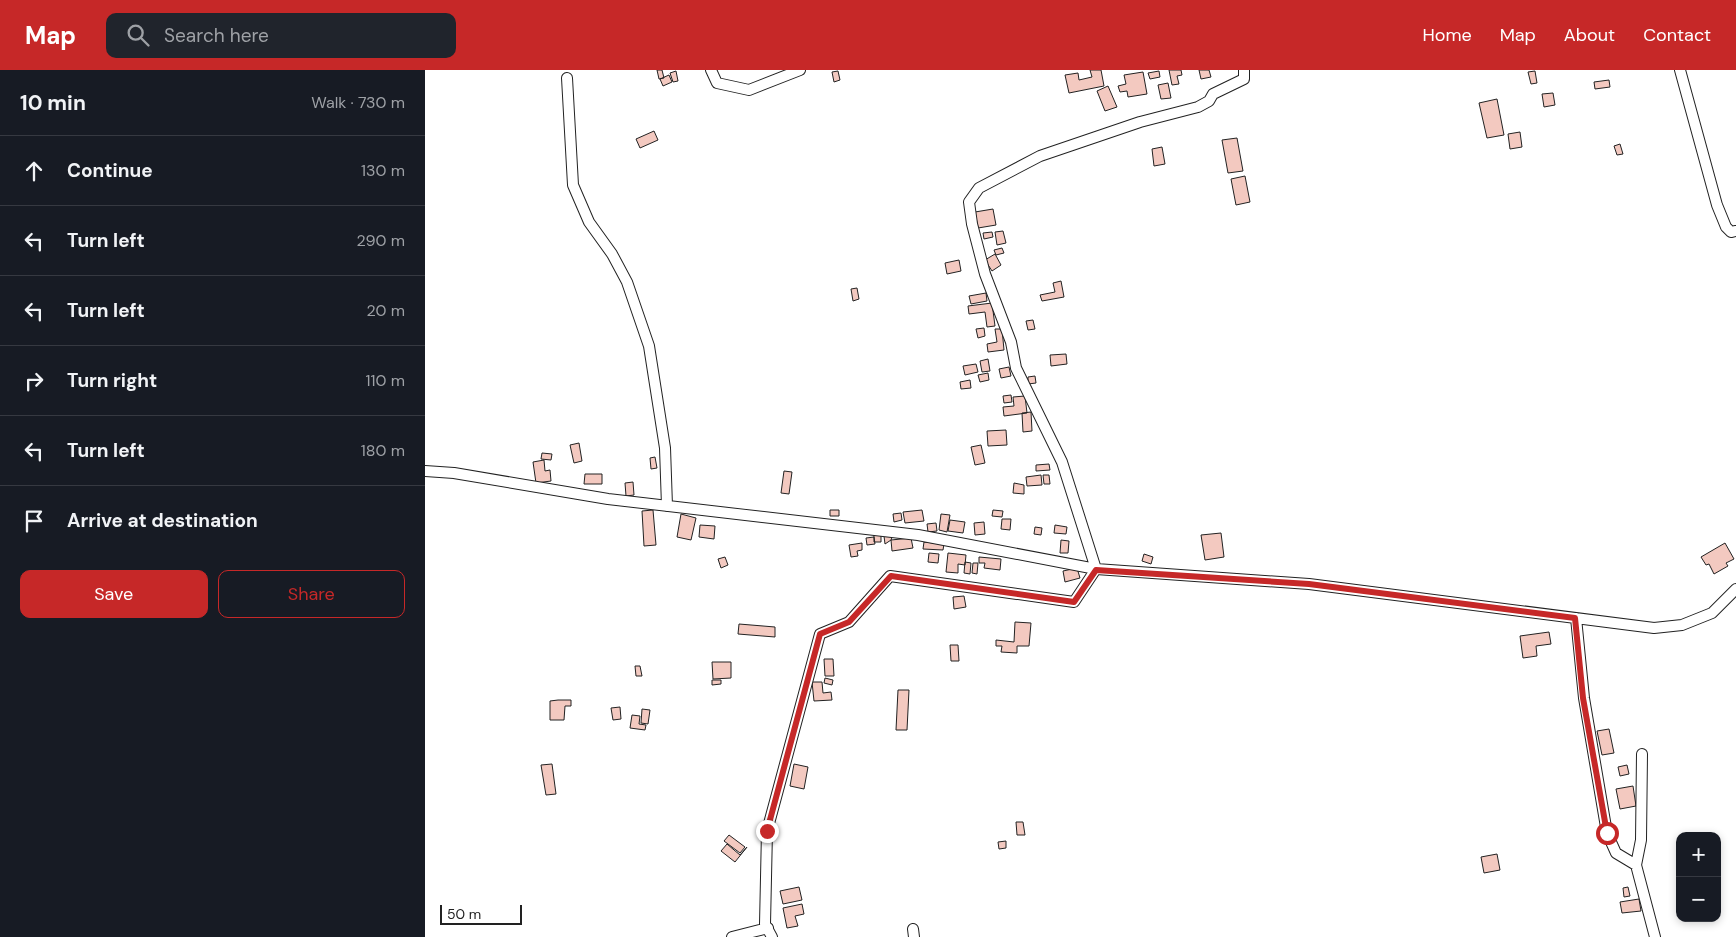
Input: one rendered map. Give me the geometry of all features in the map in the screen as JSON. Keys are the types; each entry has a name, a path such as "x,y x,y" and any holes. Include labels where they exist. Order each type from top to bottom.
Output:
{"street":[{"path":"711,70 717,83 749,90 800,70"},
{"path":"1096,570 1062,462 1016,368 1011,342 985,274 972,224 969,202 979,188 1040,156 1140,122 1198,107 1209,101 1213,94 1245,79 1244,70"},
{"path":"1680,70 1717,205 1726,226 1731,232 1736,231"},
{"path":"567,78 573,185 589,222 612,254 627,282 649,346 665,448 667,506"},
{"path":"425,471 608,499 918,536 1096,570 1309,584 1654,628 1682,625 1712,613 1736,589"},
{"path":"732,937 770,932 765,924 767,831 820,634 849,622 891,576 1074,602 1096,570"},
{"path":"1575,618 1583,698 1607,833 1616,853 1636,865"},
{"path":"1642,754 1641,840 1636,865 1655,937"}],"building":[{"path":"657,70 662,70 664,78 659,79"},
{"path":"1090,70 1101,70 1104,86 1069,93 1065,75 1078,73 1079,80 1092,77"},
{"path":"1169,70 1181,70 1182,75 1177,76 1179,84 1172,85"},
{"path":"1199,70 1209,70 1211,77 1201,79"},
{"path":"676,71 678,81 673,82 670,73"},
{"path":"838,71 840,80 834,82 832,72"},
{"path":"1159,71 1160,77 1150,79 1148,73"},
{"path":"1535,71 1537,83 1531,84 1528,72"},
{"path":"1143,72 1147,94 1128,97 1127,91 1120,92 1118,86 1126,84 1124,75"},
{"path":"669,75 672,82 663,86 660,79"},
{"path":"1609,80 1610,87 1595,89 1594,82"},
{"path":"1168,83 1171,98 1161,99 1158,85"},
{"path":"1108,86 1117,107 1105,111 1097,91"},
{"path":"1553,93 1555,105 1544,107 1542,94"},
{"path":"1497,99 1504,135 1487,138 1479,103"},
{"path":"654,131 658,140 640,148 636,139"},
{"path":"1520,132 1522,147 1510,149 1508,134"},
{"path":"1237,138 1243,171 1228,173 1222,140"},
{"path":"1620,144 1623,154 1617,155 1614,146"},
{"path":"1162,147 1165,164 1154,166 1152,149"},
{"path":"1245,176 1250,202 1236,205 1231,179"},
{"path":"993,209 996,225 978,228 975,212"},
{"path":"1003,231 1006,243 997,245 995,232"},
{"path":"992,232 993,237 984,239 983,233"},
{"path":"1002,248 1004,253 996,255 994,250"},
{"path":"995,254 1001,265 992,271 985,260"},
{"path":"959,260 961,271 947,274 945,263"},
{"path":"1061,281 1064,297 1042,301 1040,295 1055,292 1053,283"},
{"path":"857,288 859,299 853,301 851,289"},
{"path":"986,293 987,301 971,304 969,296"},
{"path":"992,303 995,326 987,327 985,312 969,314 968,306"},
{"path":"1033,320 1035,329 1028,330 1026,321"},
{"path":"984,328 985,336 978,338 976,329"},
{"path":"995,329 1002,329 1004,350 988,352 987,344 997,342"},
{"path":"1066,354 1067,364 1051,366 1050,355"},
{"path":"988,359 990,371 982,372 980,361"},
{"path":"976,364 978,372 965,375 963,366"},
{"path":"1009,367 1011,376 1001,378 999,369"},
{"path":"988,373 989,380 980,382 978,375"},
{"path":"1035,376 1036,383 1028,384 1028,377"},
{"path":"970,380 971,388 961,389 960,382"},
{"path":"1011,395 1012,402 1004,403 1003,396"},
{"path":"1025,396 1027,413 1004,416 1003,407 1014,406 1013,397"},
{"path":"1031,412 1032,431 1023,432 1022,413"},
{"path":"1006,430 1007,445 988,446 987,431"},
{"path":"579,443 582,461 574,463 570,445"},
{"path":"981,445 985,463 975,465 971,447"},
{"path":"542,453 552,454 551,460 541,459"},
{"path":"655,457 657,468 651,469 650,458"},
{"path":"544,460 545,471 550,470 551,481 536,483 533,462"},
{"path":"1049,464 1050,470 1036,471 1036,465"},
{"path":"784,471 792,472 789,494 781,493"},
{"path":"585,474 602,474 602,484 584,484"},
{"path":"1041,475 1042,485 1027,486 1026,477"},
{"path":"1043,475 1049,475 1050,484 1044,484"},
{"path":"633,482 634,495 626,496 625,483"},
{"path":"1014,483 1024,485 1024,494 1013,493"},
{"path":"653,510 656,545 644,546 642,511"},
{"path":"830,510 839,510 839,516 830,516"},
{"path":"922,510 924,521 905,523 903,512"},
{"path":"993,510 1003,511 1002,517 992,516"},
{"path":"901,513 902,520 894,522 893,514"},
{"path":"681,514 696,518 691,540 677,537"},
{"path":"941,514 950,515 947,532 939,530"},
{"path":"1002,519 1011,519 1010,530 1001,529"},
{"path":"950,520 965,522 963,533 948,531"},
{"path":"984,522 985,534 975,535 974,523"},
{"path":"936,523 937,531 928,532 927,524"},
{"path":"700,525 715,526 714,539 699,537"},
{"path":"1055,525 1067,527 1066,534 1054,533"},
{"path":"1035,527 1042,528 1041,535 1034,534"},
{"path":"1221,533 1224,557 1205,560 1201,535"},
{"path":"874,535 881,535 881,542 874,542"},
{"path":"893,535 891,540 885,544 884,536"},
{"path":"874,537 875,544 867,545 866,538"},
{"path":"911,538 913,548 892,551 891,540"},
{"path":"1061,540 1069,541 1068,553 1060,553"},
{"path":"924,542 944,544 943,550 923,549"},
{"path":"862,543 862,550 857,551 858,556 851,557 849,545"},
{"path":"1725,543 1734,559 1726,563 1728,566 1714,574 1709,564 1706,565 1701,557"},
{"path":"929,553 939,554 938,563 928,562"},
{"path":"948,553 966,555 965,565 958,564 958,573 946,572"},
{"path":"1144,554 1153,557 1151,564 1142,561"},
{"path":"725,557 728,565 721,568 718,559"},
{"path":"979,557 1001,559 1000,570 984,568 985,563 979,563"},
{"path":"965,562 971,563 970,574 964,573"},
{"path":"973,563 978,563 977,574 972,573"},
{"path":"1077,568 1080,578 1065,582 1063,571"},
{"path":"964,596 966,607 954,609 953,597"},
{"path":"1015,622 1031,623 1029,646 1017,646 1017,653 1001,652 1002,646 996,646 996,640 1014,642"},
{"path":"739,624 775,627 775,637 738,634"},
{"path":"1549,632 1551,644 1536,646 1537,656 1523,658 1520,636"},
{"path":"950,645 958,645 959,661 951,661"},
{"path":"824,659 833,659 834,676 825,676"},
{"path":"712,662 731,662 731,678 713,679"},
{"path":"635,666 640,666 642,676 636,676"},
{"path":"825,678 833,680 832,685 824,683"},
{"path":"712,680 721,680 721,684 712,685"},
{"path":"812,682 822,682 823,693 831,692 832,700 814,701"},
{"path":"898,690 909,690 907,730 896,730"},
{"path":"571,700 571,706 565,706 564,720 550,720 550,701"},
{"path":"620,707 621,719 613,720 611,708"},
{"path":"642,709 650,710 648,724 641,723"},
{"path":"632,715 640,716 639,724 646,725 645,730 630,728"},
{"path":"1609,729 1614,753 1602,755 1597,731"},
{"path":"552,764 556,794 546,795 541,765"},
{"path":"794,764 808,767 804,789 790,786"},
{"path":"1627,765 1629,774 1620,776 1618,767"},
{"path":"1633,786 1636,806 1620,809 1616,789"},
{"path":"1016,822 1023,822 1025,835 1017,835"},
{"path":"729,835 745,847 740,853 724,841"},
{"path":"1006,841 1006,848 999,849 998,842"},
{"path":"727,844 740,855 747,847 735,862 721,851"},
{"path":"1497,854 1500,870 1484,873 1481,857"},
{"path":"799,887 802,900 783,904 780,891"},
{"path":"1628,887 1630,896 1624,897 1623,888"},
{"path":"1639,899 1641,911 1622,913 1620,902"},
{"path":"802,904 804,914 795,916 798,926 787,928 783,908"}],"route":[{"path":"767,831 820,634 849,622 891,576 1074,602 1096,570 1309,584 1575,618 1583,698 1607,833"}]}
